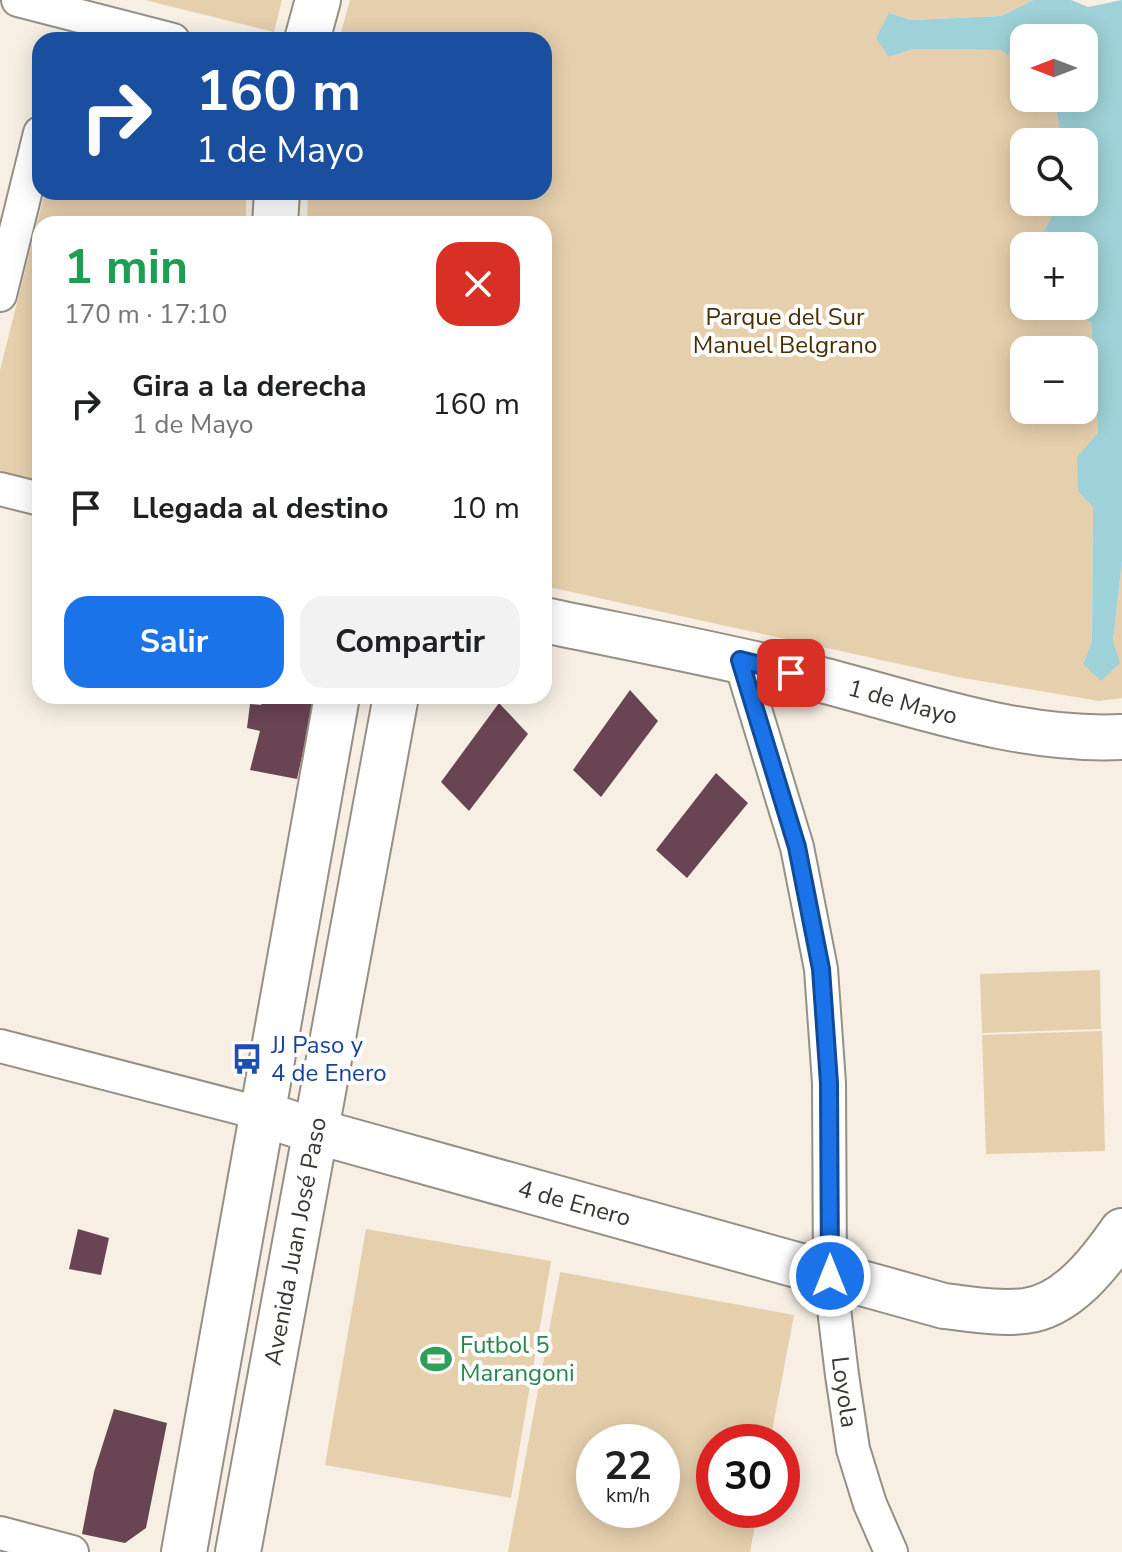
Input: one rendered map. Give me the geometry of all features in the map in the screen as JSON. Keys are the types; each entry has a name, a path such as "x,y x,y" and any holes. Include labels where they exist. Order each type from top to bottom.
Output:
{"main road":[{"path":"309,32 318,0"},
{"name":"1 de Mayo","path":"552,622 740,660 961,717 1047,733 1122,737"},
{"path":"184,1552 336,704"},
{"name":"Avenida Juan José Paso","path":"238,1552 395,704"},
{"name":"4 de Enero","path":"263,1114 944,1306 997,1312 1026,1311 1052,1304 1075,1286 1122,1231"}],"street":[{"path":"18,0 66,27 107,32"},
{"path":"0,295 32,165"},
{"path":"0,489 32,497"},
{"name":"Loyola","path":"740,660 797,847 821,969 829,1083 830,1276 853,1449 870,1504 891,1552"},
{"name":"4 de Enero","path":"0,1046 263,1114"},
{"path":"0,1533 72,1552"}],"green space":[{"path":"145,0 282,0 274,32"},
{"name":"Parque del Sur Manuel Belgrano","path":"350,0 1033,0 1001,16 911,20 889,13 889,57 913,49 1000,50 1010,56 1010,112 1057,112 1059,128 1010,128 1010,216 1053,216 1044,232 1010,232 1010,320 1085,320 1091,322 1092,336 1010,336 1010,424 1097,424 1098,433 1078,490 1093,507 1092,641 1083,664 1113,641 1122,561 1122,698 1099,701 963,678 552,588 552,216 307,216 308,200 552,200 552,32 341,32"},
{"path":"43,200 246,200 246,216 39,216"},
{"path":"32,243 32,481 0,473 0,370"},
{"path":"1100,970 1101,1029 982,1033 980,974"},
{"path":"1102,1031 1105,1151 986,1154 982,1035"},
{"path":"366,1229 551,1261 511,1498 325,1465"},
{"path":"560,1272 794,1315 773,1424 696,1424 696,1528 755,1528 750,1552 508,1552"}],"water":[{"path":"1033,0 1071,0 1088,7 1122,0 1122,561 1113,641 1120,663 1101,681 1083,664 1092,641 1093,507 1078,491 1077,457 1098,433 1098,336 1092,336 1091,322 1085,320 1098,320 1098,232 1044,232 1052,216 1098,216 1098,128 1059,128 1057,112 1098,112 1098,24 1010,24 1010,56 1000,50 913,49 889,57 876,38 889,13 911,20 1001,16"}],"building":[{"path":"630,690 658,721 601,797 573,770"},
{"path":"250,704 314,704 297,779 250,770 260,731 247,728"},
{"path":"498,704 528,734 469,811 441,782"},
{"path":"716,773 748,803 687,878 656,850"},
{"path":"78,1229 109,1238 101,1275 69,1269"},
{"path":"114,1409 167,1423 146,1528 125,1543 82,1534 94,1472"}],"place":[{"name":"JJ Paso y 4 de Enero","path":"247,1059"},
{"name":"Futbol 5 Marangoni","path":"436,1359"}],"route":[{"path":"791,673 740,660 797,847 821,969 829,1083 830,1276"}]}
